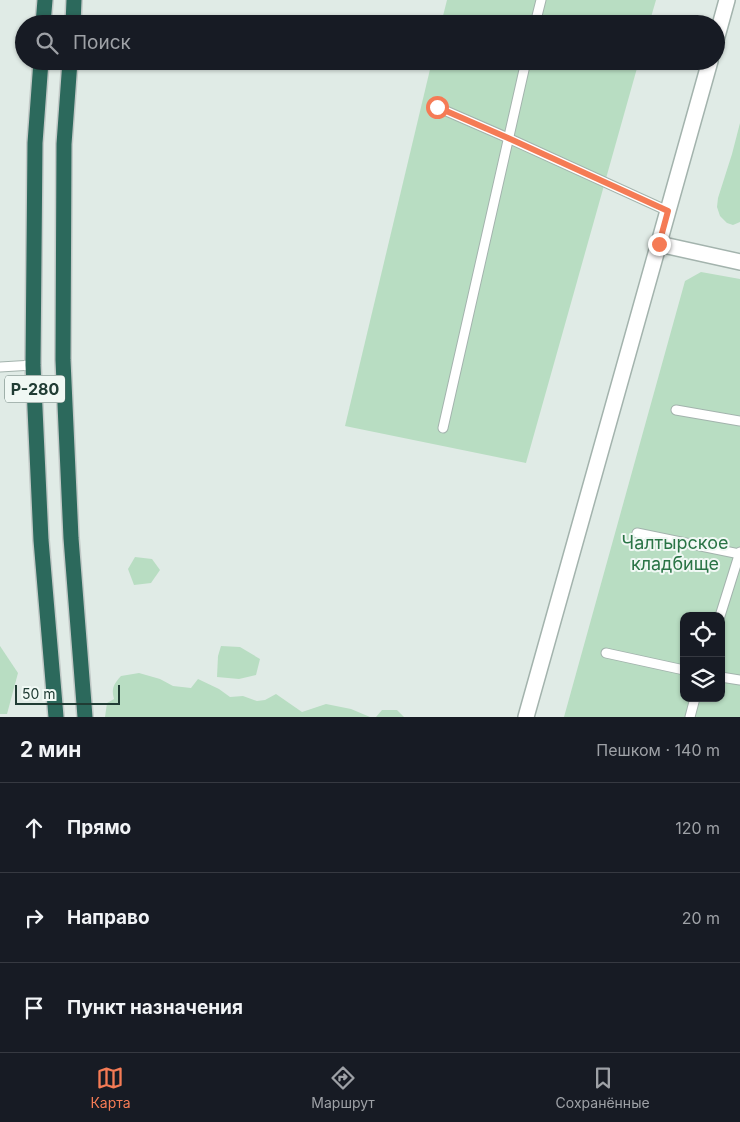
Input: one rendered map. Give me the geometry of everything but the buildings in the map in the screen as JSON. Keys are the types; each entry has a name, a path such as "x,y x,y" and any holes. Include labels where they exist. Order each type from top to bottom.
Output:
{"highway":[{"path":"44,15 45,0"},
{"path":"73,15 74,0"},
{"name":"Р-280","path":"40,70 35,143 33,365 41,540 56,717"},
{"name":"Р-280","path":"69,70 64,144 63,360 71,538 85,717"}],"street":[{"path":"723,15 727,0"},
{"path":"526,717 707,70"},
{"path":"659,244 740,262"}],"lane":[{"path":"537,15 541,0"},
{"path":"443,428 524,70"},
{"path":"437,107 668,211"},
{"path":"0,367 33,365"},
{"path":"676,410 740,421"},
{"path":"637,533 740,554 721,612"},
{"path":"606,653 680,669"},
{"path":"725,678 740,680"},
{"path":"690,717 694,702"}],"green space":[{"path":"447,0 656,0 652,15 443,15"},
{"path":"430,70 636,70 526,463 345,426"},
{"path":"740,123 740,222 733,225 727,223 720,216 717,207"},
{"name":"Чалтырское кладбище","path":"701,272 740,279 740,717 564,717 685,281"},
{"path":"135,557 152,559 160,570 151,583 134,585 128,569"},
{"path":"0,646 18,673 7,714 0,714"},
{"path":"221,646 240,647 260,659 256,675 239,679 217,677 218,656"},
{"path":"139,673 160,679 173,686 191,688 198,679 219,689 230,697 243,696 257,701 265,700 276,694 302,712 326,704 351,709 370,717 105,717 107,703 114,699 113,689 117,681 121,676"},
{"path":"382,710 397,710 404,717 376,717"}],"route":[{"path":"437,107 668,211 659,244"}]}
